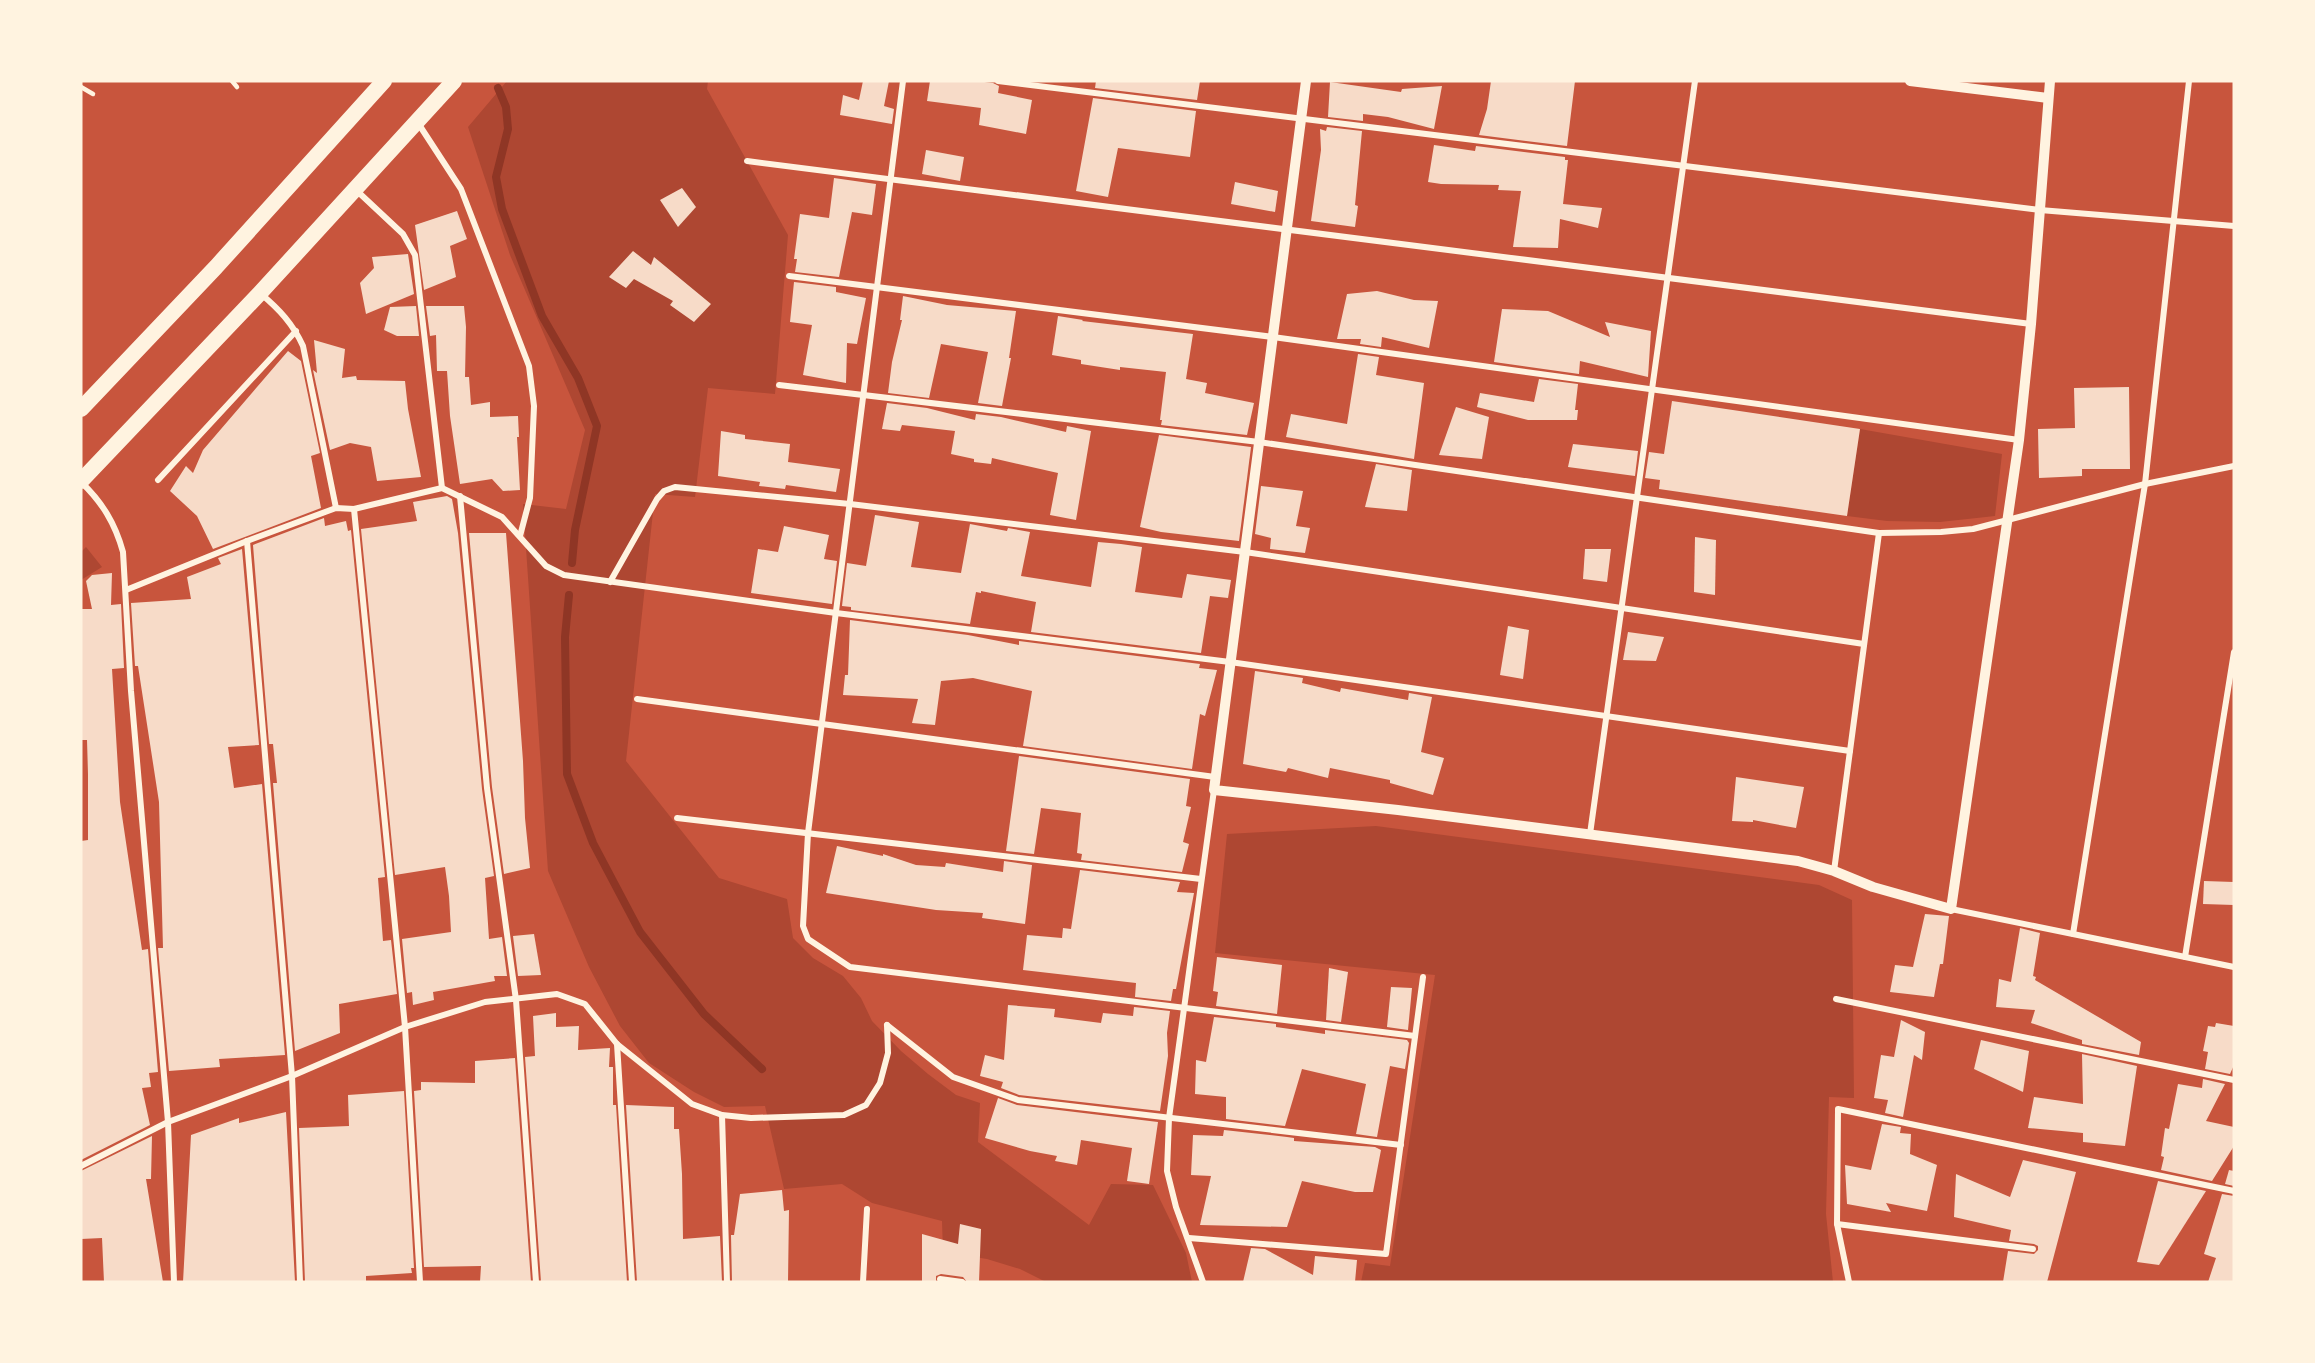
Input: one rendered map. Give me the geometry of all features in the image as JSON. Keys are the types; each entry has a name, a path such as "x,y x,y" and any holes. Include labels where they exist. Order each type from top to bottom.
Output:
{"highway":[{"path":"81,410 216,267 384,81"},
{"path":"81,482 260,293 454,81"}],"street":[{"path":"903,81 808,833 803,926 808,939 850,968 1184,1006 1415,1036"},
{"path":"998,81 2040,210 2234,226"},
{"path":"1203,1282 1176,1207 1167,1171 1169,1118 1306,81"},
{"path":"1590,834 1695,81"},
{"path":"1910,81 2048,98"},
{"path":"1951,909 2019,440 2031,324 2050,81"},
{"path":"2073,934 2145,484 2176,221 2189,81"},
{"path":"417,122 461,189 529,366 534,406 530,498 520,536"},
{"path":"747,161 2031,324"},
{"path":"355,189 403,234 415,255 442,488"},
{"path":"789,276 1273,337 2019,440"},
{"path":"260,293 274,305 296,331 303,346 336,508"},
{"path":"158,480 296,331"},
{"path":"779,384 1259,442 1879,533 1973,529 2145,484 2234,466"},
{"path":"81,482 106,511 117,531 123,552 131,691 168,1122 174,1282"},
{"path":"610,582 657,499 664,491 675,487 850,504 1245,552 1864,644"},
{"path":"126,590 336,508 354,509 442,488 502,517 546,566 564,575 836,613 1230,663 1850,751"},
{"path":"460,496 487,788 516,1000 536,1282"},
{"path":"354,509 405,1027 420,1282"},
{"path":"1834,871 1879,533"},
{"path":"247,541 292,1076 300,1282"},
{"path":"2185,957 2234,652"},
{"path":"638,699 1215,777"},
{"path":"1214,790 1386,808 1798,861 1834,871 1873,887 1951,909 2234,967"},
{"path":"677,818 1202,879"},
{"path":"1189,1238 1386,1254 1423,977"},
{"path":"81,1166 168,1122 292,1076 405,1027 485,1002 557,994 585,1004 617,1044 692,1104 722,1115 751,1118 844,1115 866,1105 879,1083 888,1053 887,1024 952,1077 1018,1100 1401,1145"},
{"path":"1836,999 2234,1080"},
{"path":"617,1044 632,1282"},
{"path":"1849,1282 1838,1224 1838,1109 2234,1191"},
{"path":"722,1115 727,1282"},
{"path":"863,1282 867,1209"},
{"path":"1838,1224 2033,1249"},
{"path":"940,1280 962,1282"}],"lane":[{"path":"232,81 237,87"},
{"path":"81,87 93,94"}],"shaded area":[{"path":"507,81 708,81 707,89 788,235 775,394 708,388 695,497 655,494 626,761 719,878 787,899 793,938 813,958 843,976 861,998 872,1021 901,1051 956,1095 980,1103 978,1142 1089,1225 1111,1184 1153,1185 1186,1253 1192,1282 1046,1282 1020,1269 987,1259 943,1252 942,1221 872,1203 842,1184 784,1189 765,1106 724,1107 694,1092 649,1063 620,1026 589,967 548,871 523,504 566,509 585,430 510,255 468,127"},
{"path":"1860,429 2002,454 1995,516 1940,522 1887,521 1847,516"},
{"path":"86,547 102,567 81,580 81,552"},
{"path":"1376,826 1819,885 1852,900 1854,1098 1829,1097 1826,1214 1833,1282 1361,1282 1365,1263 1390,1266 1435,975 1215,953 1227,834"}],"building":[{"path":"863,81 889,81 884,106 894,109 892,124 840,115 843,95 859,100"},
{"path":"930,81 993,83 999,86 998,93 1032,100 1026,134 979,125 981,108 927,101"},
{"path":"1096,81 1200,81 1197,100 1095,88"},
{"path":"1491,81 1575,81 1567,146 1479,135 1487,109"},
{"path":"1330,82 1401,92 1402,89 1442,86 1434,129 1388,117 1363,114 1363,121 1328,117"},
{"path":"1093,98 1196,111 1190,157 1118,148 1108,197 1076,191"},
{"path":"1327,127 1362,131 1355,227 1311,221 1321,150 1320,129 1326,131"},
{"path":"1434,145 1475,151 1476,146 1565,157 1565,160 1568,160 1563,204 1602,208 1598,228 1560,219 1558,248 1513,247 1521,191 1498,190 1499,185 1428,182"},
{"path":"926,150 964,157 960,181 922,174"},
{"path":"834,178 876,184 872,215 852,212 839,277 795,272 797,259 794,259 800,214 829,218"},
{"path":"1235,182 1278,191 1275,212 1231,204"},
{"path":"682,188 696,207 678,227 660,200"},
{"path":"457,211 467,239 450,246 456,277 424,290 415,225"},
{"path":"633,251 651,265 654,257 711,304 694,322 670,305 673,301 634,279 626,288 609,277"},
{"path":"408,254 414,294 366,314 360,283 374,268 372,257"},
{"path":"794,282 836,287 836,292 866,298 857,344 847,343 846,383 803,375 812,325 790,322"},
{"path":"1377,291 1414,300 1438,301 1429,348 1382,337 1381,347 1360,344 1361,339 1337,339 1347,294"},
{"path":"903,296 947,305 1016,311 1009,358 1011,358 1002,406 978,403 988,352 941,344 929,398 888,393 892,362 902,320 900,320"},
{"path":"416,306 419,336 397,336 384,330 390,307"},
{"path":"426,306 464,306 465,377 469,377 471,405 490,402 490,417 518,416 520,490 503,491 492,479 460,484 450,416 447,371 437,371 436,335 430,336"},
{"path":"1502,309 1548,311 1610,337 1605,322 1651,331 1648,377 1580,361 1579,374 1494,362"},
{"path":"1058,316 1193,334 1186,379 1207,383 1205,393 1254,403 1247,435 1161,425 1166,372 1120,367 1120,370 1081,364 1081,360 1052,355"},
{"path":"314,340 345,349 342,378 356,376 357,380 405,381 421,477 377,481 371,447 350,443 330,450 313,370 317,373"},
{"path":"288,351 301,361 320,453 311,456 321,508 213,549 197,516 170,491 186,466 193,473 203,450"},
{"path":"1358,354 1379,357 1376,375 1424,383 1414,459 1286,437 1291,414 1347,424"},
{"path":"1539,379 1578,384 1575,410 1578,410 1577,420 1528,420 1477,407 1480,393 1534,402"},
{"path":"2129,387 2130,469 2082,469 2082,476 2039,478 2038,429 2075,428 2074,388"},
{"path":"1672,401 1860,429 1847,516 1659,489 1660,480 1645,478 1649,452 1664,454"},
{"path":"887,403 927,408 975,420 976,414 1001,417 1066,432 1067,426 1091,431 1076,520 1050,515 1058,473 992,458 991,464 974,462 974,459 951,454 955,431 902,425 900,431 882,429"},
{"path":"1456,407 1489,417 1482,459 1439,455"},
{"path":"721,431 745,435 745,439 790,444 788,462 840,469 836,492 786,485 785,489 759,486 760,482 718,476"},
{"path":"1159,435 1251,447 1239,541 1161,532 1140,527"},
{"path":"1573,444 1638,451 1635,476 1568,467"},
{"path":"1376,464 1412,470 1407,511 1365,507"},
{"path":"1261,486 1303,491 1296,526 1310,528 1305,553 1270,549 1271,538 1255,534"},
{"path":"447,496 452,499 458,533 482,789 494,876 485,878 489,939 502,937 507,976 494,976 495,981 433,992 434,1000 413,1005 412,992 407,993 402,939 451,932 449,896 445,867 395,875 361,529 417,521 413,502"},
{"path":"875,515 919,522 911,567 961,573 970,524 1007,531 1008,528 1030,532 1021,576 1091,587 1098,542 1121,544 1142,547 1135,592 1182,598 1187,574 1231,580 1228,598 1210,596 1201,653 1031,632 1036,602 981,591 981,593 976,592 970,624 851,610 851,607 842,606 847,563 866,566"},
{"path":"324,518 325,526 346,521 348,531 351,530 385,877 378,878 383,941 391,940 397,994 339,1004 340,1033 295,1051 273,783 277,783 273,744 269,744 253,545"},
{"path":"784,526 829,535 824,559 837,561 832,604 751,593 758,549 778,552"},
{"path":"469,533 506,533 530,868 504,874 492,787"},
{"path":"1695,537 1716,540 1715,595 1694,592"},
{"path":"242,549 259,745 228,747 234,788 262,784 285,1055 219,1059 220,1067 169,1071 158,948 163,948 159,802 138,666 135,666 131,603 191,599 187,577 221,564 218,558"},
{"path":"1585,549 1611,549 1607,582 1583,579"},
{"path":"112,573 111,605 121,604 124,668 112,669 120,802 142,950 148,949 158,1072 149,1073 151,1087 142,1088 150,1125 81,1160 81,841 88,840 88,774 87,740 81,740 81,609 92,609 86,581 92,575"},
{"path":"850,620 968,635 1019,645 1019,641 1200,664 1199,668 1217,670 1205,716 1200,714 1192,769 1023,746 1032,691 973,678 941,681 935,725 912,723 918,699 843,695 845,675 848,675"},
{"path":"1508,626 1529,630 1523,679 1500,675"},
{"path":"1628,632 1664,637 1656,661 1623,660"},
{"path":"1255,671 1303,678 1302,683 1340,692 1341,688 1408,700 1409,693 1432,697 1421,752 1444,758 1433,795 1390,783 1390,780 1330,768 1328,778 1288,768 1286,772 1243,764"},
{"path":"1019,756 1190,779 1186,806 1191,807 1183,842 1189,844 1182,872 1081,860 1082,854 1077,853 1081,813 1041,808 1034,854 1006,851"},
{"path":"1736,777 1804,787 1796,828 1753,820 1753,822 1732,821"},
{"path":"837,846 883,856 883,854 916,865 945,867 946,863 1003,872 1004,861 1032,865 1025,924 982,918 983,913 936,910 826,893"},
{"path":"1080,870 1180,882 1177,892 1194,893 1176,989 1173,989 1171,1001 1135,997 1136,983 1023,970 1027,935 1062,938 1063,928 1071,929"},
{"path":"2204,881 2234,882 2234,905 2203,904"},
{"path":"1925,914 1949,916 1943,964 1940,964 1934,997 1890,992 1895,965 1913,967"},
{"path":"2020,928 2040,933 2033,976 2036,977 2035,980 2141,1042 2139,1055 2082,1044 2082,1040 2031,1023 2035,1010 1996,1007 1999,979 2011,982"},
{"path":"534,934 541,975 518,976 513,936"},
{"path":"1217,957 1282,965 1277,1014 1216,1006 1218,992 1213,991"},
{"path":"1329,968 1348,972 1341,1022 1326,1020"},
{"path":"1391,987 1412,988 1408,1030 1387,1027"},
{"path":"1008,1005 1055,1009 1054,1017 1101,1023 1103,1013 1133,1016 1134,1007 1170,1011 1167,1033 1168,1056 1160,1111 1019,1095 1001,1088 1003,1082 980,1076 985,1055 1004,1060"},
{"path":"556,1013 556,1027 579,1026 578,1050 610,1048 609,1067 613,1067 613,1105 616,1105 627,1282 541,1282 525,1057 535,1056 533,1016"},
{"path":"1214,1017 1276,1024 1276,1027 1325,1034 1325,1030 1407,1040 1409,1043 1405,1069 1390,1066 1377,1137 1356,1134 1366,1084 1302,1069 1285,1126 1226,1119 1226,1097 1195,1094 1196,1060 1206,1062"},
{"path":"1901,1020 1925,1032 1922,1060 1914,1055 1903,1117 1885,1113 1888,1100 1874,1098 1881,1055 1894,1057"},
{"path":"2216,1023 2234,1026 2234,1065 2230,1074 2205,1069 2208,1052 2203,1051 2208,1026 2215,1027"},
{"path":"1981,1040 2029,1051 2023,1092 1974,1069"},
{"path":"2082,1054 2137,1066 2125,1146 2083,1142 2083,1133 2028,1128 2034,1097 2083,1104"},
{"path":"515,1058 531,1282 480,1282 481,1266 424,1267 414,1091 421,1090 421,1082 475,1083 475,1061"},
{"path":"2203,1079 2225,1084 2206,1121 2234,1127 2234,1146 2212,1181 2161,1170 2165,1128 2169,1129 2178,1084 2202,1088"},
{"path":"404,1091 414,1268 411,1268 412,1273 366,1276 366,1282 305,1282 299,1128 349,1126 348,1095"},
{"path":"998,1098 1017,1105 1158,1122 1149,1184 1127,1181 1132,1148 1081,1140 1077,1165 1055,1161 1057,1156 985,1138"},
{"path":"626,1105 674,1107 674,1129 679,1129 683,1239 720,1236 722,1282 637,1282"},
{"path":"286,1112 295,1282 183,1282 191,1135 239,1118 239,1123"},
{"path":"1882,1124 1901,1127 1900,1133 1911,1134 1910,1154 1937,1165 1927,1211 1886,1203 1891,1212 1847,1204 1845,1165 1871,1170"},
{"path":"1224,1130 1294,1138 1294,1141 1375,1147 1381,1150 1373,1192 1355,1192 1302,1181 1287,1227 1200,1225 1211,1176 1191,1175 1193,1135 1223,1136"},
{"path":"152,1136 151,1179 146,1179 163,1282 104,1282 102,1238 81,1239 81,1171"},
{"path":"2023,1160 2076,1172 2047,1282 2003,1282 2008,1251 2034,1254 2038,1246 2009,1241 2011,1230 1954,1217 1956,1174 2010,1197"},
{"path":"2229,1170 2234,1171 2234,1186 2225,1184"},
{"path":"2158,1181 2206,1191 2159,1265 2137,1262"},
{"path":"782,1190 784,1211 789,1210 788,1282 732,1282 731,1235 734,1235 740,1194"},
{"path":"2222,1194 2234,1196 2234,1282 2208,1282 2216,1258 2204,1254"},
{"path":"960,1224 981,1229 979,1282 967,1282 963,1277 941,1274 936,1276 936,1282 922,1282 922,1234 958,1244"},
{"path":"1251,1248 1265,1249 1313,1275 1315,1256 1357,1260 1355,1282 1243,1282"}],"waterway":[{"path":"498,88 506,107 508,129 496,177 502,209 542,316 578,378 597,426 575,530 572,563"},
{"path":"569,595 565,637 567,774 593,843 640,932 704,1014 762,1069"}]}
